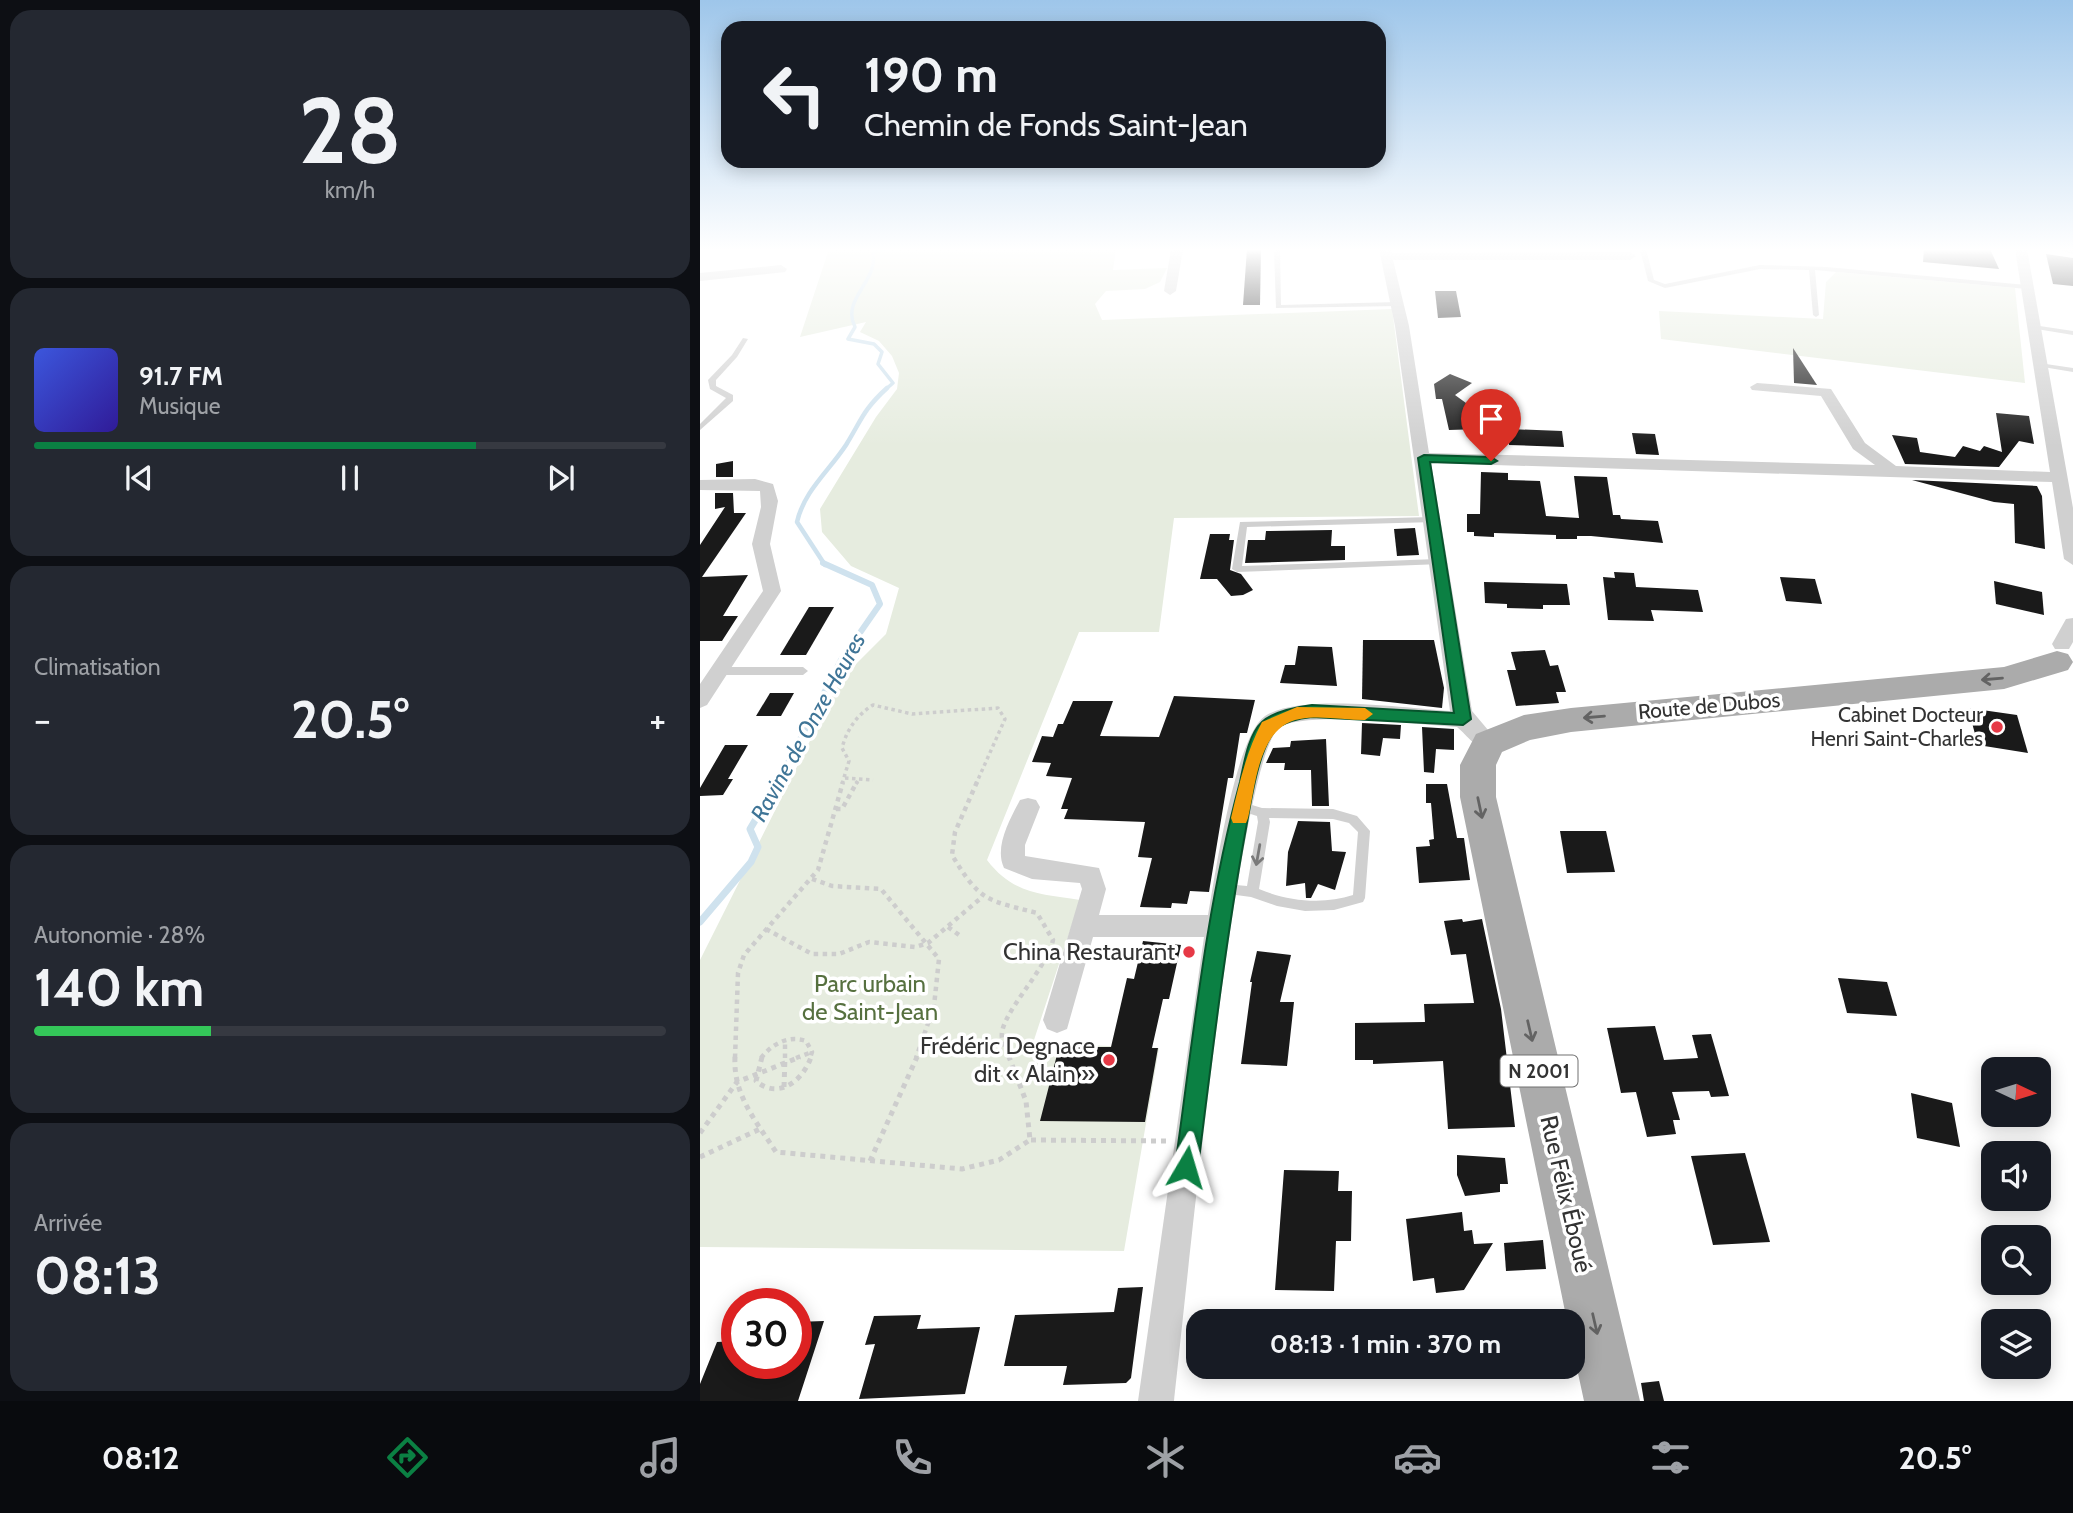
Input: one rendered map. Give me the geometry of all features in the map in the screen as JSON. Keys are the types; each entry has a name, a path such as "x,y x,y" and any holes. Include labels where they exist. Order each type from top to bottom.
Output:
{"main road":[{"name":"Route de Dubos","path":"1476,731 2004,678 2068,649"},
{"name":"Rue Félix Éboué","path":"1476,731 1478,797 1612,1401"}],"street":[{"path":"1156,1401 1225,889 1252,810 1257,750 1268,726 1281,718 1312,711 1476,731 1438,562 1400,314"},
{"path":"2031,314 2073,559"},
{"path":"1756,387 1826,392 1858,446 1894,471"},
{"path":"1424,458 2005,476 2020,474 2060,478"},
{"path":"700,485 755,484 767,488 771,497 761,547 773,580 772,592 710,670 700,700"},
{"path":"1028,807 1013,845 1013,861 1027,870 1076,871 1090,875 1094,890 1057,1020"},
{"path":"1084,926 1219,926"}],"lane":[{"path":"2033,327 2073,333"},
{"path":"700,428 727,404 730,397 713,387 712,380 735,356 745,339"},
{"path":"2039,365 2073,370"},
{"path":"1432,520 1243,524 1237,569 1438,562"},
{"path":"710,670 803,671"},
{"path":"1225,889 1252,892 1269,900 1329,905 1342,905 1359,898 1364,831 1353,819 1333,814 1252,810"},
{"path":"1252,810 1264,822 1252,892"}],"path":[{"path":"1030,1140 1032,1125 1028,1109 1001,1036 1008,1016 1052,951 1053,940 1037,913 994,904 981,898 952,855 951,845 1004,713 998,708 987,707 912,714 873,705 852,723 844,739 842,748 849,761 812,879 744,955 738,973 739,1095 776,1153 962,1168 986,1166 1007,1158 1030,1140 1190,1141"},
{"path":"845,778 873,780"},
{"path":"836,809 842,809 859,779"},
{"path":"812,879 840,889 868,886 881,890 939,959 937,992 919,1046 870,1161"},
{"path":"766,929 812,954 825,956 869,942 915,947 928,943 981,898"},
{"path":"948,927 959,935"},
{"path":"1043,951 1052,951"},
{"path":"785,1040 806,1041 812,1052 808,1068 784,1088 775,1090 761,1087 755,1075 768,1050 785,1040"},
{"path":"784,1088 785,1040"},
{"path":"700,1132 737,1082 812,1052"},
{"path":"700,1157 760,1129"}],"green space":[{"name":"Parc urbain de Saint-Jean","path":"807,314 1100,314 1102,320 1250,314 1393,314 1419,516 1174,518 1159,632 1079,632 987,860 1017,886 1040,894 1080,900 1033,1043 1159,1048 1124,1251 700,1247 700,960 841,679 886,634 899,588 851,566 822,532 820,509 876,417 897,389 899,373 892,356 879,341 860,332 866,322 800,337"},
{"path":"1659,314 1823,319 1823,314 2018,314 2025,383 1661,339"}],"building":[{"path":"1438,314 1460,314 1461,317 1438,318"},
{"path":"1793,348 1817,385 1794,383"},
{"path":"1450,374 1472,383 1455,395 1477,411 1481,429 1449,430 1442,399 1436,399 1434,384"},
{"path":"1996,413 2029,416 2034,444 2019,441 1999,467 1905,464 1892,435 1917,438 1920,452 1955,457 1963,446 1980,451 1984,446 2002,452"},
{"path":"1509,429 1562,431 1564,447 1509,445"},
{"path":"1632,433 1655,434 1659,455 1636,454"},
{"path":"733,461 733,477 716,477 716,464"},
{"path":"1481,472 1508,473 1508,480 1540,481 1546,516 1579,518 1574,476 1607,477 1613,515 1620,515 1621,519 1658,521 1663,543 1591,536 1556,539 1556,535 1494,533 1494,537 1474,536 1474,532 1467,532 1467,514 1480,514"},
{"path":"1912,480 2037,486 2042,496 2045,549 2015,543 2014,504 1994,502"},
{"path":"715,493 733,493 734,513 746,513 702,577 748,575 723,616 738,616 722,641 700,641 700,545 725,507 715,509"},
{"path":"1415,528 1419,555 1397,556 1394,529"},
{"path":"1332,530 1331,546 1345,546 1345,560 1245,563 1248,540 1265,540 1266,531"},
{"path":"1210,534 1230,534 1229,540 1234,540 1230,570 1241,574 1253,590 1243,595 1231,596 1217,579 1200,579"},
{"path":"1614,572 1634,573 1636,587 1698,590 1703,612 1651,610 1654,621 1608,620 1603,577 1615,578"},
{"path":"1780,577 1815,579 1822,604 1786,601"},
{"path":"1994,581 2042,592 2044,615 1996,604"},
{"path":"1484,582 1567,584 1570,605 1543,605 1543,609 1507,608 1507,604 1485,603"},
{"path":"809,607 834,607 806,655 780,655"},
{"path":"1363,640 1434,640 1444,688 1442,708 1362,699"},
{"path":"1298,646 1332,647 1337,686 1280,683 1285,665 1295,665"},
{"path":"1545,650 1550,666 1558,665 1566,692 1556,692 1559,703 1516,706 1507,670 1516,670 1511,652"},
{"path":"770,693 794,693 781,716 756,716"},
{"path":"1174,696 1255,700 1247,733 1240,733 1233,778 1228,778 1209,892 1190,891 1187,904 1172,903 1171,908 1140,907 1152,858 1138,857 1145,822 1064,819 1068,809 1061,809 1072,778 1046,776 1051,763 1032,762 1042,736 1053,737 1058,724 1063,724 1073,701 1113,701 1100,736 1159,737"},
{"path":"1968,708 2017,715 2028,753 1978,745"},
{"path":"1362,723 1401,725 1400,739 1383,738 1380,756 1361,754"},
{"path":"1422,727 1454,729 1454,750 1436,749 1434,773 1424,772"},
{"path":"1326,739 1329,806 1312,806 1311,770 1284,770 1285,763 1266,763 1273,748 1290,747 1291,741"},
{"path":"725,745 748,745 728,779 733,779 723,795 700,796 700,788"},
{"path":"1426,784 1447,784 1457,838 1464,838 1470,880 1419,883 1416,847 1430,846 1429,840 1434,839 1431,803 1426,803"},
{"path":"1298,821 1330,822 1332,851 1346,852 1335,890 1318,884 1311,898 1306,898 1305,883 1286,886 1288,852"},
{"path":"1560,831 1606,831 1615,872 1567,873"},
{"path":"1462,919 1463,922 1482,919 1501,1009 1515,1127 1448,1129 1443,1061 1373,1064 1373,1060 1355,1060 1355,1023 1425,1022 1424,1004 1474,1003 1466,954 1451,955 1444,921"},
{"path":"1143,941 1181,945 1169,999 1163,999 1152,1048 1158,1048 1145,1122 1040,1121 1059,1047 1111,1047 1127,978 1134,979"},
{"path":"1257,951 1291,955 1280,1002 1294,1002 1287,1066 1241,1064 1250,982"},
{"path":"1838,978 1887,982 1897,1016 1847,1013"},
{"path":"1655,1026 1664,1060 1698,1058 1692,1035 1711,1034 1729,1096 1711,1097 1709,1091 1672,1092 1680,1120 1673,1120 1676,1134 1647,1137 1636,1092 1621,1093 1607,1028"},
{"path":"1911,1093 1952,1103 1960,1147 1917,1138"},
{"path":"1745,1153 1770,1242 1713,1245 1691,1156"},
{"path":"1457,1155 1505,1158 1508,1184 1500,1184 1500,1192 1465,1196 1457,1175"},
{"path":"1284,1170 1339,1171 1338,1191 1352,1191 1351,1241 1336,1241 1334,1291 1275,1290"},
{"path":"1462,1212 1464,1231 1472,1230 1474,1244 1493,1243 1464,1290 1436,1293 1434,1278 1413,1281 1406,1219"},
{"path":"1543,1240 1546,1269 1506,1271 1504,1243"},
{"path":"1143,1287 1131,1378 1126,1383 1063,1385 1067,1366 1004,1366 1015,1315 1114,1312 1118,1288"},
{"path":"921,1315 917,1329 980,1327 965,1394 859,1399 875,1344 865,1345 874,1316"},
{"path":"812,1321 824,1321 812,1358"},
{"path":"717,1342 721,1342 721,1379 805,1379 798,1401 700,1401 700,1384"},
{"path":"1659,1381 1664,1401 1644,1401 1641,1383"}],"waterway":[{"name":"Ravine de Onze Heures","path":"852,314 855,327 848,339 874,344 882,352 878,364 893,383 885,390"},
{"name":"Ravine de Onze Heures","path":"824,563 797,522 800,511 868,409 885,390"},
{"name":"Ravine de Onze Heures","path":"777,784 841,660 880,604 872,585 824,563"},
{"name":"Ravine de Onze Heures","path":"700,922 751,862 758,847 750,829 778,782"}],"slow traffic":[{"path":"1239,818 1257,750 1268,726 1281,718 1312,711 1365,714"}],"place":[{"name":"Cabinet Docteur Henri Saint-Charles","path":"1997,727"},
{"name":"China Restaurant","path":"1189,952"},
{"name":"Frédéric Degnace dit « Alain »","path":"1109,1060"}],"route":[{"path":"1186,1167 1219,926 1242,807 1257,750 1268,726 1297,713 1312,711 1463,719 1424,458 1491,461"}]}
